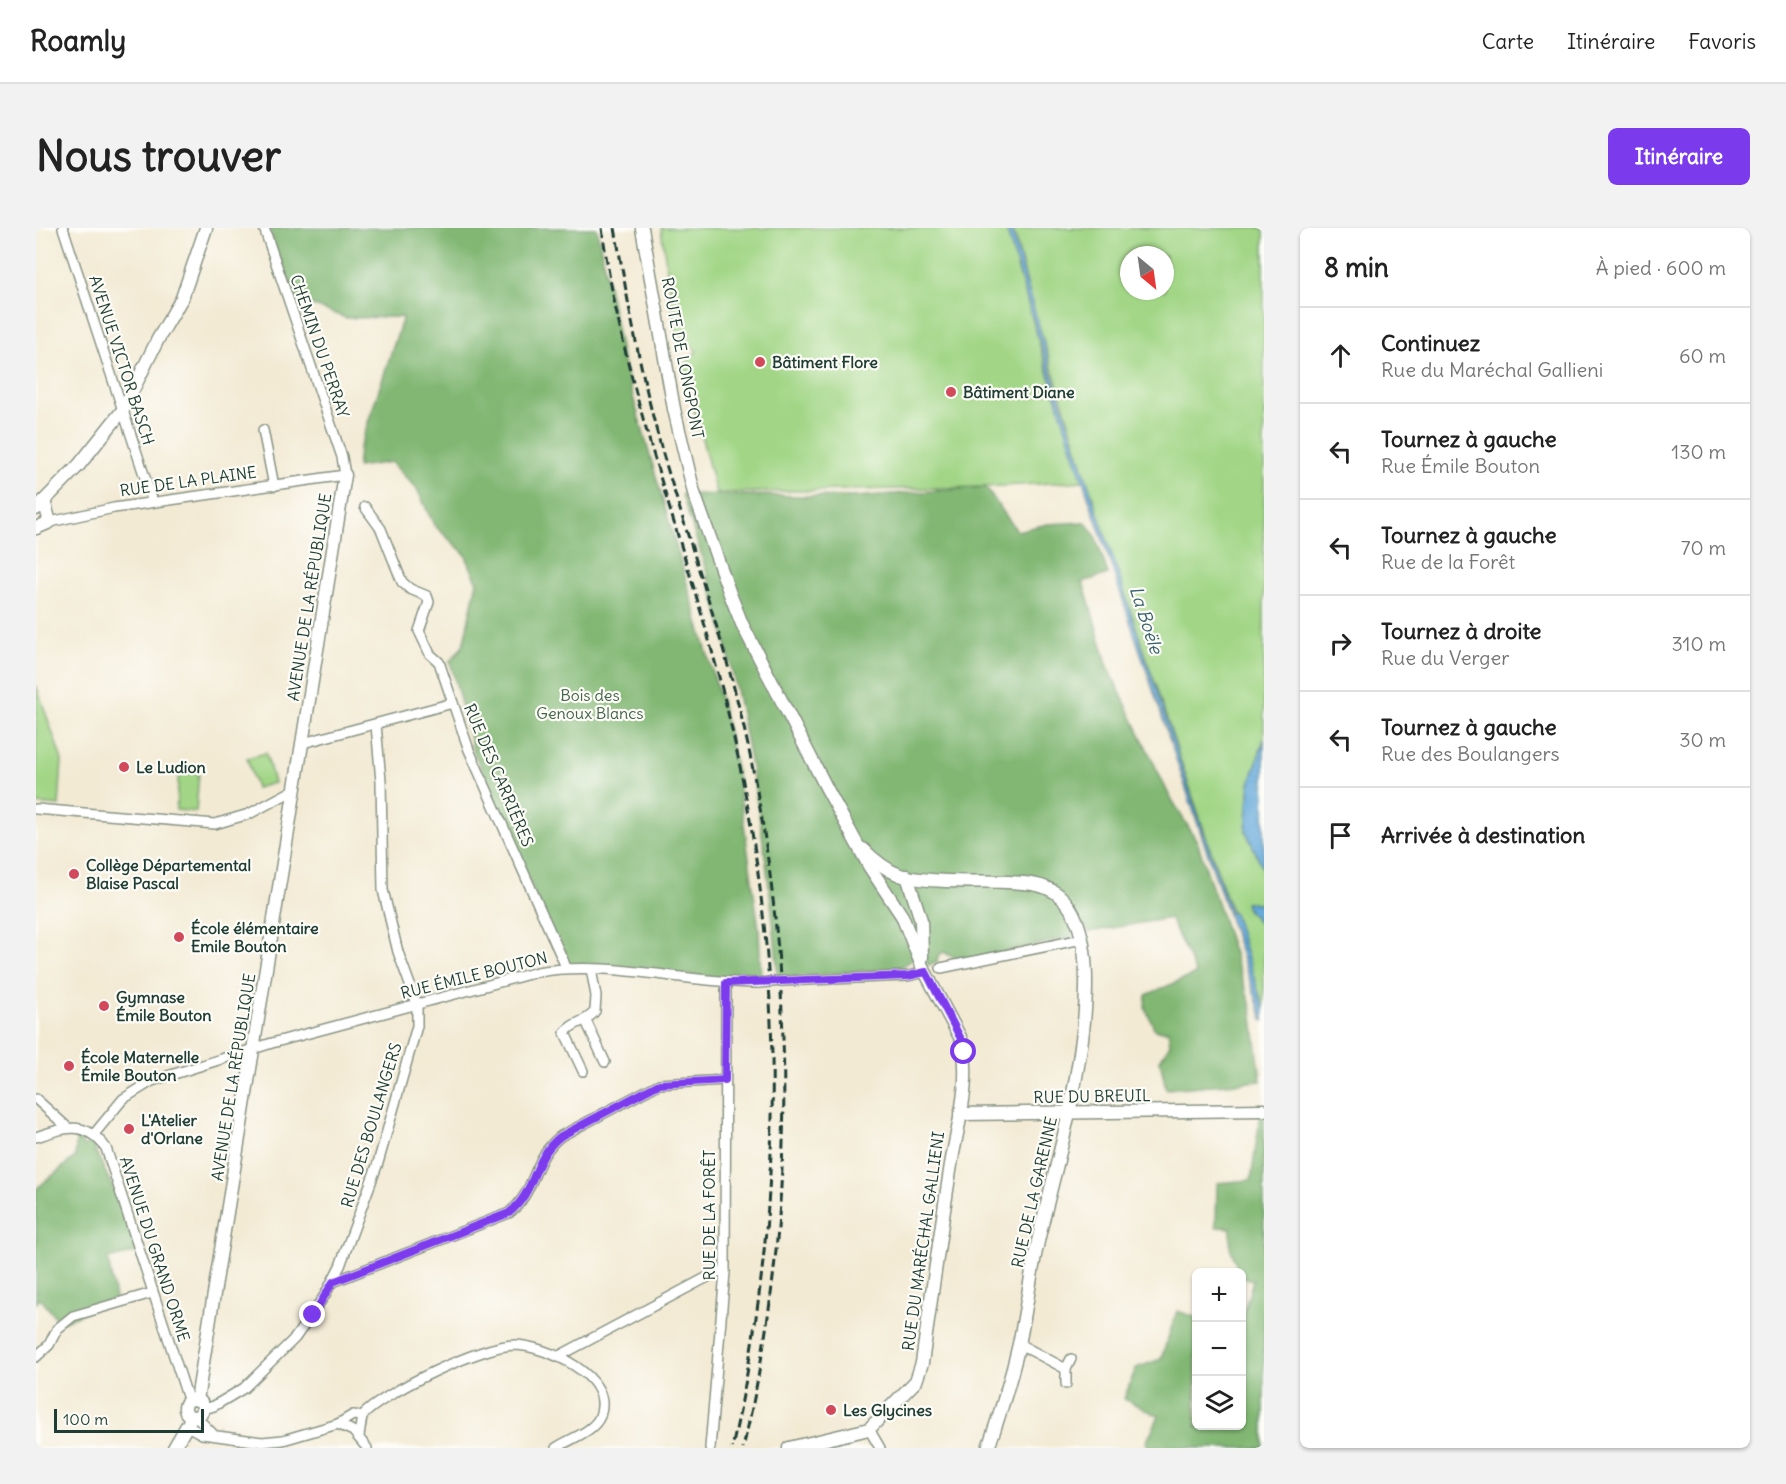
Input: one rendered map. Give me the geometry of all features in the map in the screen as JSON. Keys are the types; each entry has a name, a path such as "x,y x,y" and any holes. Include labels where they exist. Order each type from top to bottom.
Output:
{"main road":[{"path":"50,522 40,505 79,465 123,410 158,339 182,298 206,228"},
{"name":"ROUTE DE LONGPONT","path":"642,228 668,377 694,493 742,624 854,839"},
{"name":"AVENUE DE LA RÉPUBLIQUE","path":"194,1412 255,1049 345,475"},
{"name":"RUE DE LA PLAINE","path":"36,528 50,522"},
{"name":"RUE DE LA GARENNE","path":"854,839 882,865 904,876 1026,883 1047,888 1070,908 1082,939 1085,1015 1070,1114 1039,1236 1019,1344 988,1448"},
{"name":"RUE DU MARÉCHAL GALLIENI","path":"854,839 902,916 924,969 961,1039 966,1067 922,1363 916,1381 869,1429"},
{"path":"890,895 904,876"},
{"name":"RUE DU MARÉCHAL GALLIENI","path":"904,876 921,920 924,969"},
{"name":"RUE DU BREUIL","path":"960,1114 1262,1110"},
{"path":"174,1448 194,1412"},
{"path":"789,1448 869,1429"}],"street":[{"name":"AVENUE VICTOR BASCH","path":"63,228 153,502"},
{"name":"CHEMIN DU PERRAY","path":"264,228 342,457 345,475"},
{"path":"263,430 273,486"},
{"name":"RUE DE LA PLAINE","path":"50,522 153,502 345,475"},
{"path":"365,507 381,529 402,582 427,596 429,602 419,631 430,654 439,662 453,703"},
{"name":"RUE DES CARRIÈRES","path":"303,743 453,703 469,750 566,967"},
{"path":"376,725 381,781 383,890 398,952 417,1004"},
{"path":"36,809 215,824 249,814 294,790"},
{"path":"941,968 1082,939"},
{"name":"RUE ÉMILE BOUTON","path":"95,1133 123,1099 143,1085 255,1049 537,972 566,967 726,983 759,983 908,976 924,969"},
{"path":"583,1071 565,1033 567,1028 586,1021 595,1011 591,969"},
{"name":"RUE DE LA FORÊT","path":"710,1448 724,1272 726,983"},
{"name":"RUE DES BOULANGERS","path":"194,1412 214,1406 244,1388 295,1338 313,1315 333,1282 378,1163 417,1026 417,1004"},
{"path":"586,1021 605,1062"},
{"path":"333,1282 509,1213 527,1195 548,1146 561,1136 659,1084 725,1080"},
{"path":"36,1099 68,1128"},
{"path":"36,1137 68,1128 95,1133"},
{"name":"AVENUE DU GRAND ORME","path":"95,1133 111,1157 152,1293 194,1412"},
{"path":"559,1356 717,1272 724,1272"},
{"path":"36,1357 49,1345 57,1329 74,1316 152,1293"},
{"path":"1019,1344 1066,1369"},
{"path":"359,1436 362,1416 390,1393 490,1350 514,1346 559,1356 577,1366 596,1390 601,1408 599,1417 593,1425 556,1448"},
{"path":"1066,1384 1066,1369 1071,1359"},
{"path":"194,1412 193,1431 272,1442 338,1424 353,1415 362,1416"},
{"path":"338,1424 359,1436 367,1448"},
{"path":"869,1429 880,1448"}],"green space":[{"name":"Bois des Genoux Blancs","path":"269,228 597,228 622,359 721,701 736,768 759,929 761,980 566,967 473,750 450,661 463,646 477,582 465,554 434,525 417,489 391,462 357,467 359,450 403,317 346,318 293,298"},
{"path":"661,228 1006,228 1043,357 1084,481 985,487 716,493 683,365 697,351 675,330"},
{"path":"1013,228 1264,228 1264,739 1250,784 1246,831 1264,871 1264,903 1246,903 1247,909 1264,929 1264,1009 1087,480 1032,303"},
{"path":"985,487 1017,531 1048,524 1085,522 1095,535 1108,574 1083,582 1108,667 1169,795 1197,841 1252,1009 1261,1081 1166,1089 1160,1060 1170,1044 1168,1031 1155,1030 1145,1007 1146,995 1196,974 1170,918 1089,932 1086,927 1075,929 1071,937 971,960 954,958 944,952 938,956 937,963 928,965 925,957 912,960 900,968 778,978 765,851 744,726 722,624 682,494 855,497"},
{"path":"36,685 62,760 59,806 36,804"},
{"path":"266,753 274,783 256,788 247,758"},
{"path":"179,771 199,772 196,812 176,810"},
{"path":"1261,1110 1264,1110 1264,1448 1150,1448 1146,1443 1159,1416 1124,1399 1136,1368 1161,1359 1177,1311 1192,1316 1192,1430 1246,1430 1246,1304 1253,1280 1246,1278 1246,1268 1238,1268 1230,1247 1231,1228 1216,1227 1217,1183 1251,1180"},
{"path":"77,1135 84,1147 91,1142 117,1196 137,1252 108,1259 115,1298 60,1323 41,1299 36,1303 36,1189 75,1157"}],"water":[{"path":"1006,228 1011,228 1057,390 1230,913 1234,913 1264,1009 1264,1022 1068,436"},
{"path":"1264,739 1264,871 1246,831 1250,784"},
{"path":"1245,903 1264,903 1264,929 1247,909"}],"railway":[{"path":"602,228 623,343 720,681 742,776 758,871 768,967 772,1064 771,1160 763,1257 751,1353 732,1448"},
{"path":"615,228 636,342 655,426 722,644 751,760 766,844 776,930 782,1017 784,1104 781,1192 773,1278 760,1364 743,1448"}],"place":[{"name":"Bâtiment Flore","path":"760,362"},
{"name":"Bâtiment Diane","path":"951,392"},
{"name":"Le Ludion","path":"124,767"},
{"name":"Collège Départemental Blaise Pascal","path":"74,874"},
{"name":"École élémentaire Emile Bouton","path":"179,937"},
{"name":"Gymnase Émile Bouton","path":"104,1006"},
{"name":"École Maternelle Émile Bouton","path":"69,1066"},
{"name":"L'Atelier d'Orlane","path":"129,1129"},
{"name":"Les Glycines","path":"831,1410"}],"route":[{"path":"313,1315 333,1282 509,1213 521,1204 527,1195 540,1158 548,1146 561,1136 659,1084 668,1081 725,1080 726,983 908,976 926,972 961,1039 964,1052"}],"water label":[{"name":"La Boële","path":"1146,620"}]}
